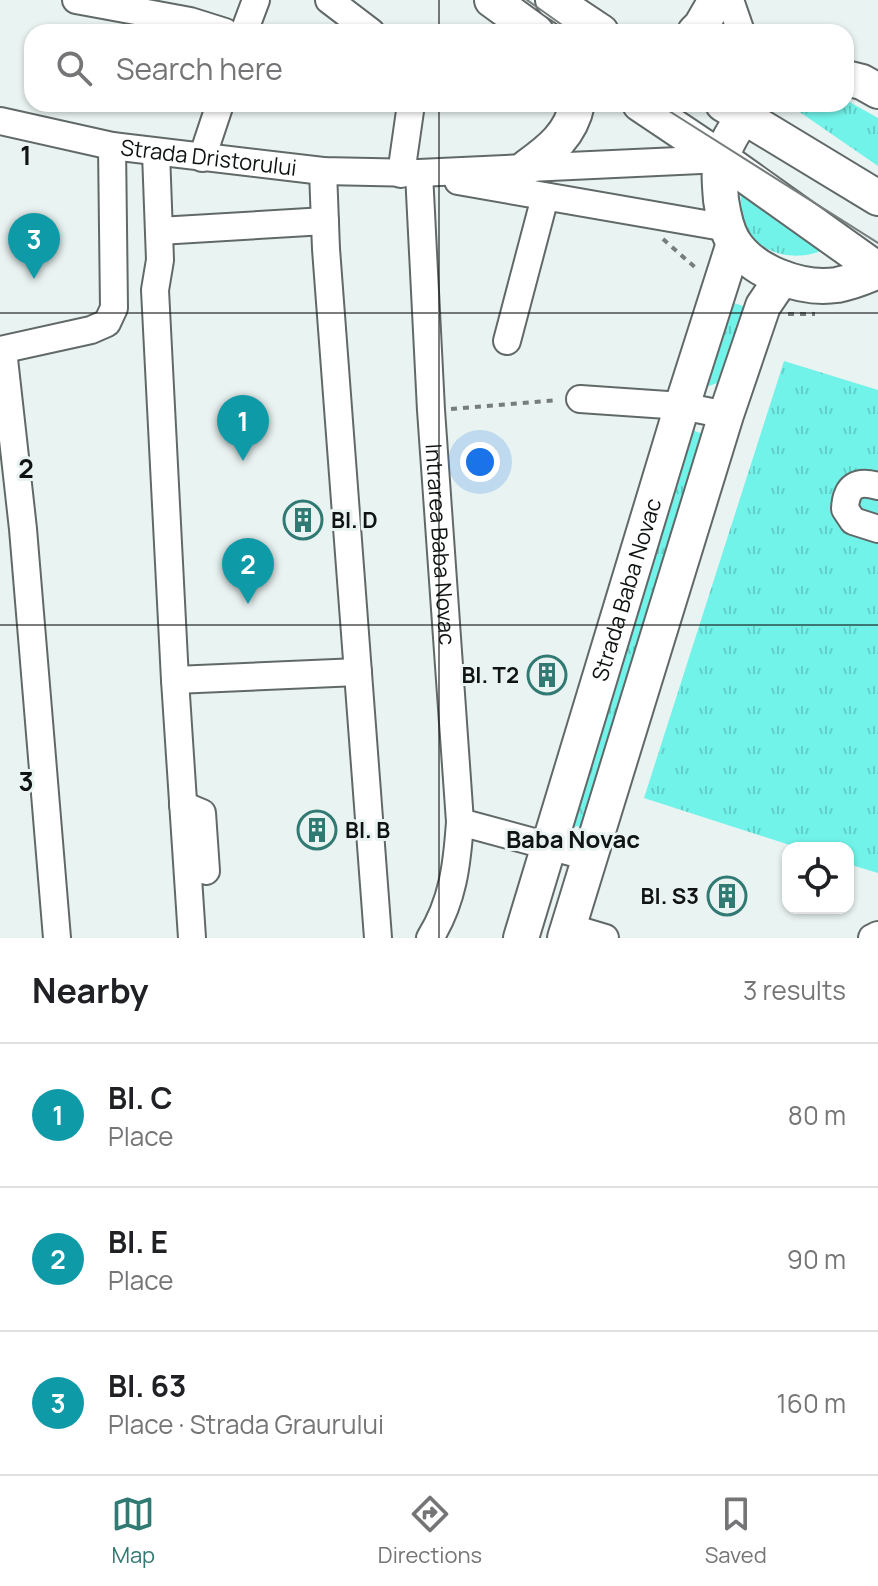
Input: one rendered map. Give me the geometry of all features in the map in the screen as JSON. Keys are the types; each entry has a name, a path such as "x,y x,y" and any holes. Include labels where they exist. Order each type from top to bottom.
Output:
{"main road":[{"path":"492,0 525,24"},
{"path":"553,0 589,24"},
{"path":"854,80 878,91"},
{"path":"527,167 554,148 570,126 574,112"},
{"path":"652,112 878,271"},
{"path":"735,112 722,159 720,182 731,236 749,258 782,278 808,285 835,285 878,271"},
{"path":"744,112 878,198"},
{"name":"Strada Baba Novac","path":"521,938 721,285 731,236"},
{"name":"Strada Baba Novac","path":"567,932 726,415 763,306 782,278"}],"street":[{"path":"76,0 193,11 213,24"},
{"path":"247,24 256,0"},
{"path":"329,0 360,24"},
{"path":"202,158 217,112"},
{"name":"Intrarea Baba Novac","path":"411,112 410,174 431,410 460,822 456,872 450,897 430,938"},
{"name":"Strada Dristorului","path":"5,125 156,153 323,171 410,174 722,159"},
{"path":"57,938 23,529 1,350 91,330 107,323 114,308 112,146"},
{"path":"156,153 160,260 155,290 192,938"},
{"path":"323,171 378,938"},
{"name":"Strada Dristorului","path":"410,174 651,217 731,236"},
{"path":"507,341 545,197"},
{"path":"159,231 325,221"},
{"path":"158,353 175,358 177,414"},
{"path":"580,399 682,406 726,415"},
{"path":"878,486 865,482 858,484 845,499 845,509 853,521 878,529"},
{"path":"175,680 358,672"},
{"path":"183,805 202,813 206,871"},
{"path":"460,822 589,857"},
{"path":"567,932 605,938"},
{"path":"872,938 878,935"}],"path":[{"path":"651,217 655,230 672,249 706,277 721,285"},
{"path":"431,410 580,399"}],"green space":[{"path":"854,104 878,118 878,166 800,112 854,112"},
{"path":"740,187 821,251 789,255 759,243 745,225"},
{"path":"728,305 743,306 744,311 720,382 709,386 705,384"},
{"path":"784,361 878,390 878,873 854,866 854,842 782,843 644,798"},
{"path":"693,425 695,431 703,434 582,828 577,826 566,831"}],"tram line":[{"path":"527,0 561,24"},
{"path":"671,112 878,243"}],"place":[{"name":"Bl. 63","path":"34,279"},
{"name":"Bl. C","path":"243,461"},
{"name":"Bl. D","path":"303,520"},
{"name":"Bl. E","path":"248,604"},
{"name":"Bl. T2","path":"547,675"},
{"name":"Bl. B","path":"317,830"},
{"name":"Bl. S3","path":"727,896"}],"district":[{"name":"Baba Novac","path":"573,838"}]}
